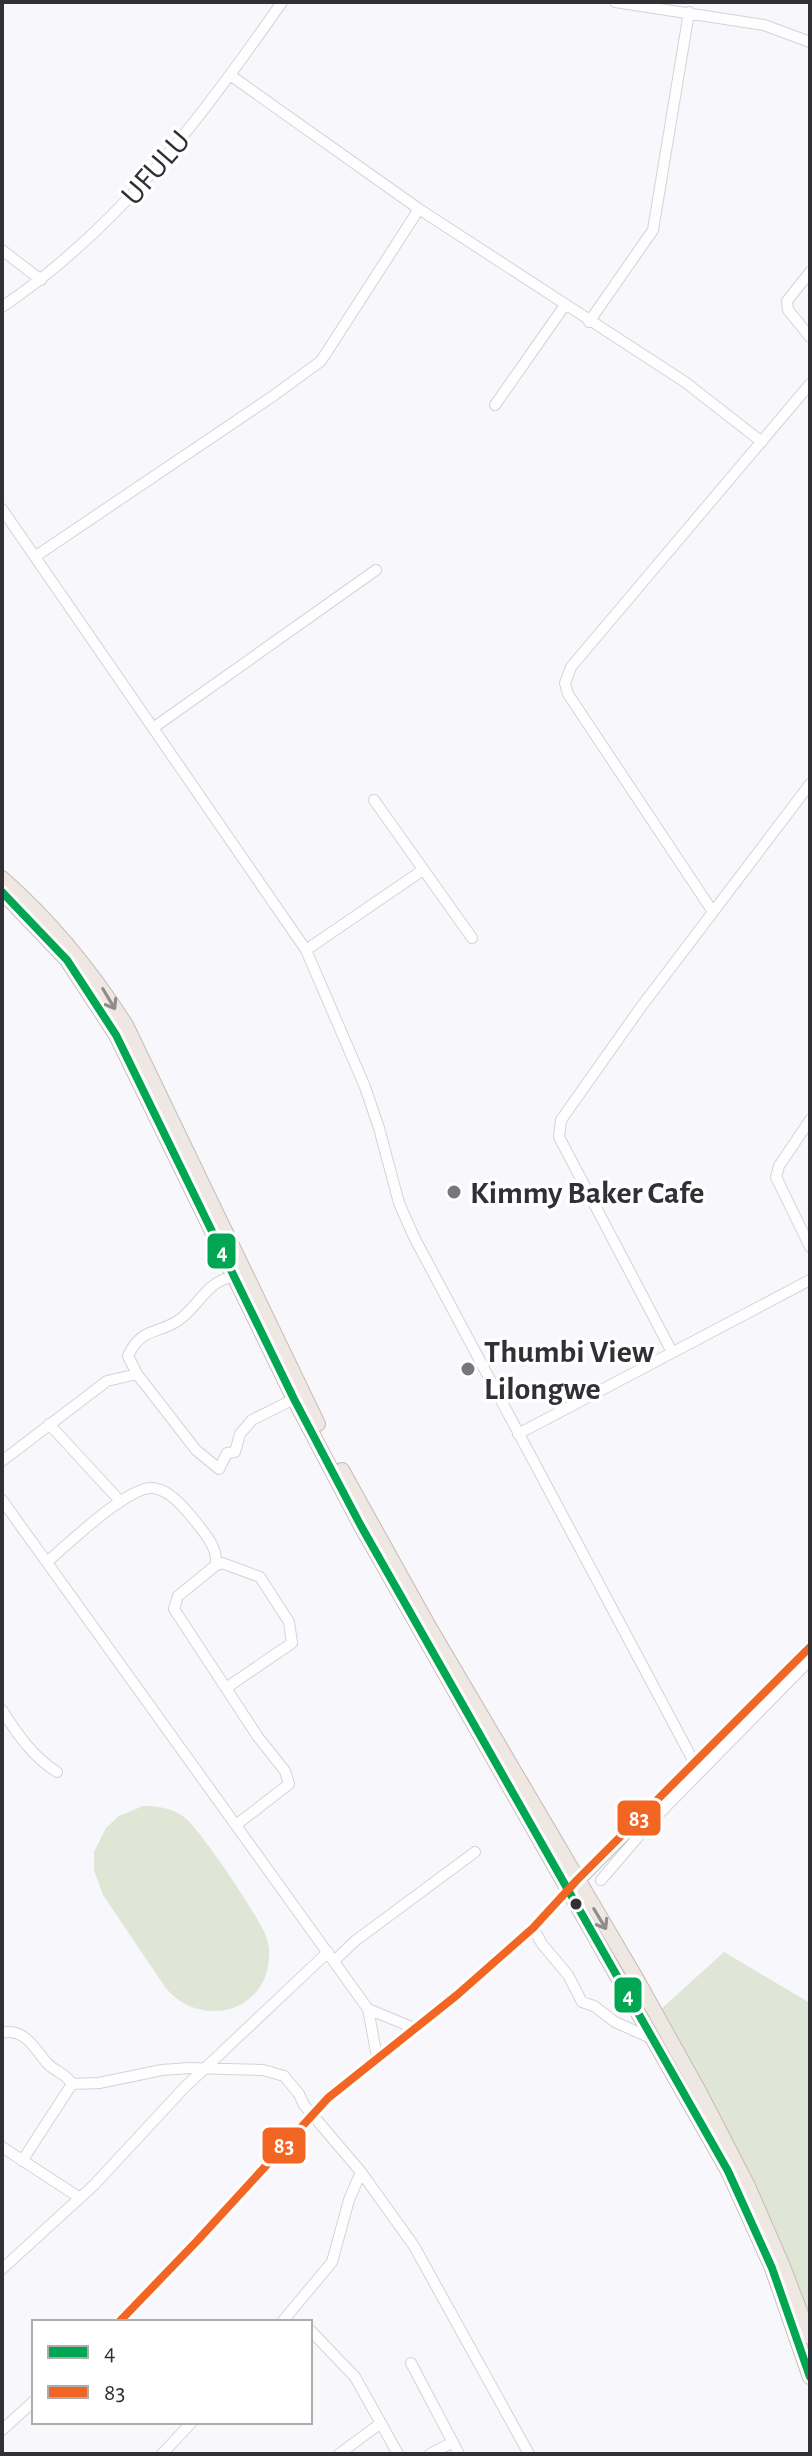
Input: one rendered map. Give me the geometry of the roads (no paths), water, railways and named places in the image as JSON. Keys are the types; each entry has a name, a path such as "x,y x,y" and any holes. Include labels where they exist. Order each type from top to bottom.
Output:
{"highway":[{"path":"2,878 35,907 72,949 103,988 126,1025 331,1450 427,1623 498,1741 746,2208 772,2268 810,2377"},
{"path":"2,892 67,960 116,1035 294,1399 361,1526 573,1886 635,1976 735,2159 782,2264 810,2337"}],"main road":[{"path":"573,1886 810,1647"}],"street":[{"name":"UFULU","path":"2,307 41,280 105,223 142,184 230,75 282,2"},
{"path":"615,2 775,28 810,42"},
{"path":"589,322 653,230 689,12"},
{"path":"230,75 419,209 685,382 762,442"},
{"path":"36,556 321,361 419,209"},
{"path":"2,250 41,280"},
{"path":"810,272 787,301 788,310 810,337"},
{"path":"495,405 565,305"},
{"path":"713,912 568,694 565,683 571,667 810,384"},
{"path":"2,509 306,950 365,1087 404,1216 695,1764"},
{"path":"153,728 376,570"},
{"path":"672,1352 559,1137 561,1120 810,784"},
{"path":"374,800 472,938"},
{"path":"306,950 423,870"},
{"path":"810,1120 779,1166 776,1177 810,1247"},
{"path":"234,1276 211,1284 179,1320 142,1337 128,1356 137,1374 196,1450 219,1469 227,1453 235,1452 240,1434 252,1420 294,1399"},
{"path":"518,1434 810,1280"},
{"path":"2,1461 107,1381 137,1374"},
{"path":"49,1424 120,1501"},
{"path":"47,1562 120,1501 145,1488 166,1492 198,1525 216,1551 215,1566"},
{"path":"2,1500 368,2009 377,2057"},
{"path":"226,1688 292,1643 289,1622 260,1577 222,1563 178,1596 174,1609 258,1737 285,1771 289,1784 236,1825"},
{"path":"601,1880 650,1823 810,1660"},
{"path":"4,1715 42,1763 57,1772"},
{"path":"2,2269 80,2198 184,2088 331,1956 475,1852"},
{"path":"121,2320 312,2114 377,2057 457,1995 533,1928 573,1886"},
{"path":"533,1928 568,1975 582,2002 594,2006 615,2022 655,2040"},
{"path":"368,2009 414,2028"},
{"path":"2,2033 10,2031 25,2037 48,2064 67,2076 72,2084"},
{"path":"72,2084 99,2083 162,2070 206,2069 277,2073 292,2085 361,2172 432,2274 529,2454"},
{"path":"22,2161 72,2084"},
{"path":"2,2147 80,2198"},
{"path":"284,2320 332,2262 349,2200 361,2172"},
{"path":"291,2312 299,2320"},
{"path":"312,2332 350,2369 398,2454"},
{"path":"411,2363 459,2454"},
{"path":"2,2430 32,2403"},
{"path":"339,2454 381,2423"},
{"path":"162,2454 190,2424"},
{"path":"430,2454 453,2442"}],"place":[{"name":"Kimmy Baker Cafe","path":"454,1192"},
{"name":"Thumbi View Lilongwe","path":"468,1369"}]}
